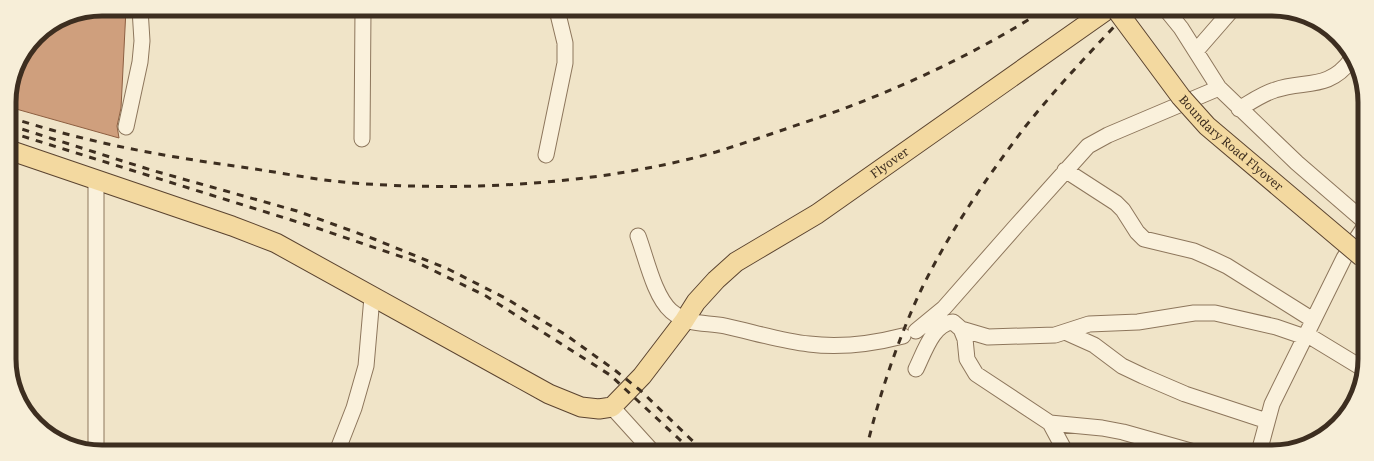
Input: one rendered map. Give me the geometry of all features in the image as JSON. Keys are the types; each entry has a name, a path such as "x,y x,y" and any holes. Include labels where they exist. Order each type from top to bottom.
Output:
{"main road":[{"name":"Flyover","path":"612,407 642,376 701,296 736,262 817,214 1098,16"},
{"name":"Boundary Road Flyover","path":"1121,16 1181,97 1207,126 1358,254"},
{"path":"16,152 270,240 372,298 560,400 590,408 600,409 612,407"}],"street":[{"path":"126,127 140,62 142,41 140,16"},
{"path":"362,138 363,16"},
{"path":"546,155 565,62 565,43 558,16"},
{"path":"1171,16 1181,28 1219,88 1297,163 1358,216"},
{"path":"1196,51 1227,16"},
{"path":"1240,109 1260,96 1276,90 1322,82 1349,63"},
{"path":"638,236 664,304 684,321 714,325 824,346 857,345 909,334 944,308 1065,170 1088,146 1108,135 1219,88"},
{"path":"1065,170 1116,203 1123,210 1137,232 1144,239 1194,251 1227,266 1313,320"},
{"path":"96,180 96,444"},
{"path":"1261,445 1272,404 1344,258 1358,235"},
{"path":"340,445 356,402 366,366 372,298"},
{"path":"961,330 993,337 1065,332 1077,326 1089,324 1138,322 1194,313 1215,313 1276,326 1305,336 1357,365"},
{"path":"916,369 929,342 942,326 953,322 961,330 965,340 967,359 976,374 1050,423 1102,428 1123,432 1169,445"},
{"path":"1065,332 1094,345 1122,366 1143,376 1185,394 1267,421"},
{"path":"612,407 646,445"},
{"path":"1050,423 1062,445"}],"building":[{"path":"96,16 126,16 121,108 117,126 119,138 16,109 16,96 19,80 27,59 45,37 59,27 74,21"}],"railway":[{"path":"16,119 66,134 124,147 182,158 339,182 398,186 489,186 536,183 628,172 673,163 716,152 760,138 834,112 925,75 984,45 1034,16"},
{"path":"868,445 883,389 905,326 922,288 957,225 983,185 1025,127 1062,83 1124,16"},
{"path":"16,127 151,170 297,211 374,239 448,269 507,299 566,335 641,391 697,445"},
{"path":"16,134 317,228 414,261 486,296 610,375 686,445"}]}
